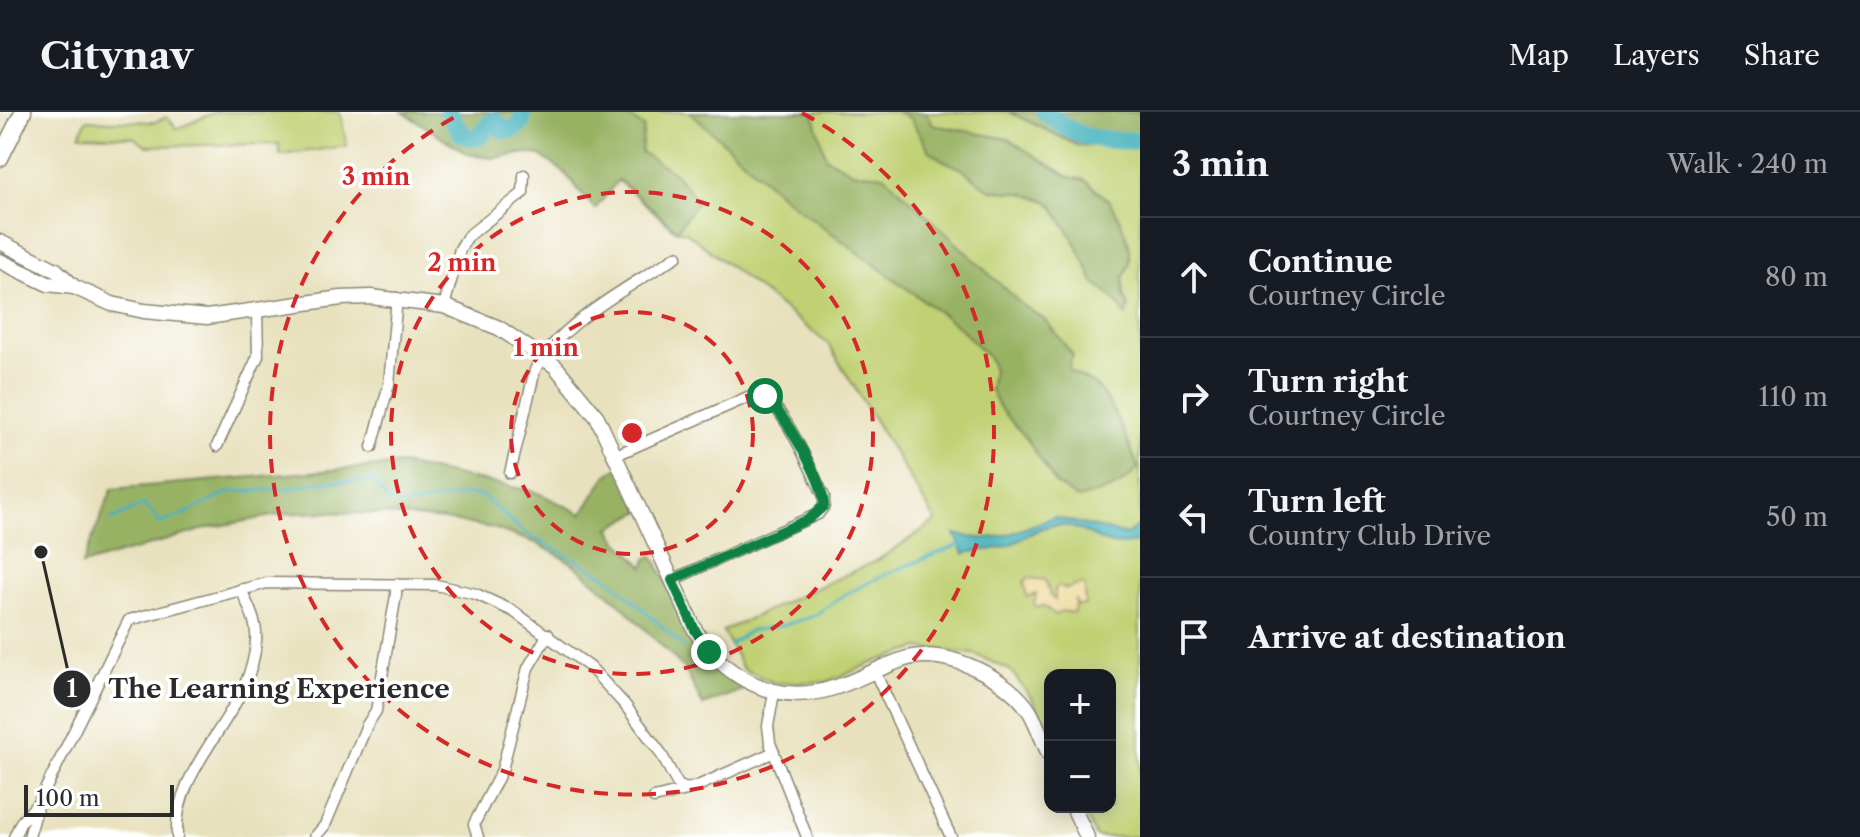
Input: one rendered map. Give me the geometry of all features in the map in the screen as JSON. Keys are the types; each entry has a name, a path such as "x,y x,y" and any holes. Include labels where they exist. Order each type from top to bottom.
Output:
{"main road":[{"path":"0,158 23,112"}],"street":[{"path":"444,306 460,249 480,225 523,193 524,175"},
{"path":"0,242 56,270 74,287"},
{"path":"510,473 535,370 543,356 556,341 599,307 677,256"},
{"path":"26,273 34,259"},
{"path":"0,261 48,284 74,287 112,304 166,314 207,317 341,298 397,298 444,306 499,328 543,356 591,408 616,455 695,630 709,652 726,668 774,693 818,692 912,657 959,661 979,670 1020,700 1030,713 1044,743"},
{"path":"372,447 389,384 397,298"},
{"path":"217,446 258,356 257,311"},
{"path":"616,455 748,395 761,394 773,405 803,451 824,496 824,506 818,514 672,580"},
{"path":"29,837 39,802 129,620 267,583 436,585 476,594 513,611 548,634 608,684 684,787"},
{"path":"315,837 325,825 367,725 376,711 396,584"},
{"path":"177,837 176,816 186,784 214,741 245,683 257,642 254,618 241,589"},
{"path":"478,837 474,824 502,770 528,668 548,634"},
{"path":"874,670 951,837"},
{"path":"774,693 768,726 774,752 807,837"},
{"path":"654,798 774,752"},
{"path":"14,837 21,822 39,802"},
{"path":"1076,813 1087,837"}],"green space":[{"path":"215,112 340,112 347,146 280,155 279,144 146,146 133,137 80,135 86,120 155,122 167,117 177,129"},
{"path":"403,112 1140,112 1140,837 1096,837 1085,813 1116,813 1116,669 1044,669 1044,724 1033,700 1010,670 974,654 919,648 826,682 775,683 743,669 723,631 878,560 936,521 828,344 686,232 675,230 618,180 595,209 564,172 540,155 526,153 493,158 468,154"},
{"path":"403,112 622,112 644,127 641,152 675,173 698,201 677,230 618,180 595,209 564,172 540,155 526,153 493,158 468,154"},
{"path":"690,112 813,112 826,158 853,172 884,175 1021,304 1045,320 1073,355 1068,369 1102,392 1126,437 1138,468 1119,485 1078,499 1056,484 1027,439 1001,410 990,389 994,370 989,358 959,327 787,200"},
{"path":"896,112 925,112 934,125 1008,139 1069,177 1085,180 1109,201 1120,219 1130,248 1130,263 1123,279 1124,296 1129,306 1126,316 1113,298 1094,282 1053,206 1021,193 990,190 929,150 910,118"},
{"path":"1009,112 1140,112 1140,148 1077,145"},
{"path":"402,464 536,492 582,514 606,476 621,465 641,511 610,528 618,541 644,567 647,558 653,556 690,636 708,662 743,690 703,705 684,668 618,602 572,563 536,543 493,528 379,514 283,514 208,528 82,565 112,489"}],"sand":[{"path":"1029,578 1045,580 1055,600 1055,589 1059,586 1066,589 1081,584 1085,586 1085,605 1077,606 1075,599 1074,613 1062,611 1055,615 1044,606 1036,607 1036,594 1027,597 1024,581"}],"water":[{"path":"1054,517 1127,535 1140,524 1140,541 1116,545 1080,530 1058,525 1038,530 1007,546 964,554 955,534 995,537"}],"waterway":[{"path":"448,112 461,133 471,138 479,137 492,121 503,130 514,129 522,123 522,112"},
{"path":"1045,112 1079,134 1140,141"},
{"path":"112,520 144,504 160,523 229,492 288,489 317,482 372,481 387,499 401,506 469,494 482,496 525,533 609,578 684,647"},
{"path":"730,645 749,631 814,616 844,595 888,573 962,544"}],"place":[{"name":"The Learning Experience","path":"41,552"}],"route":[{"path":"709,652 672,580 809,519 824,506 824,496 803,451 765,396"}]}
